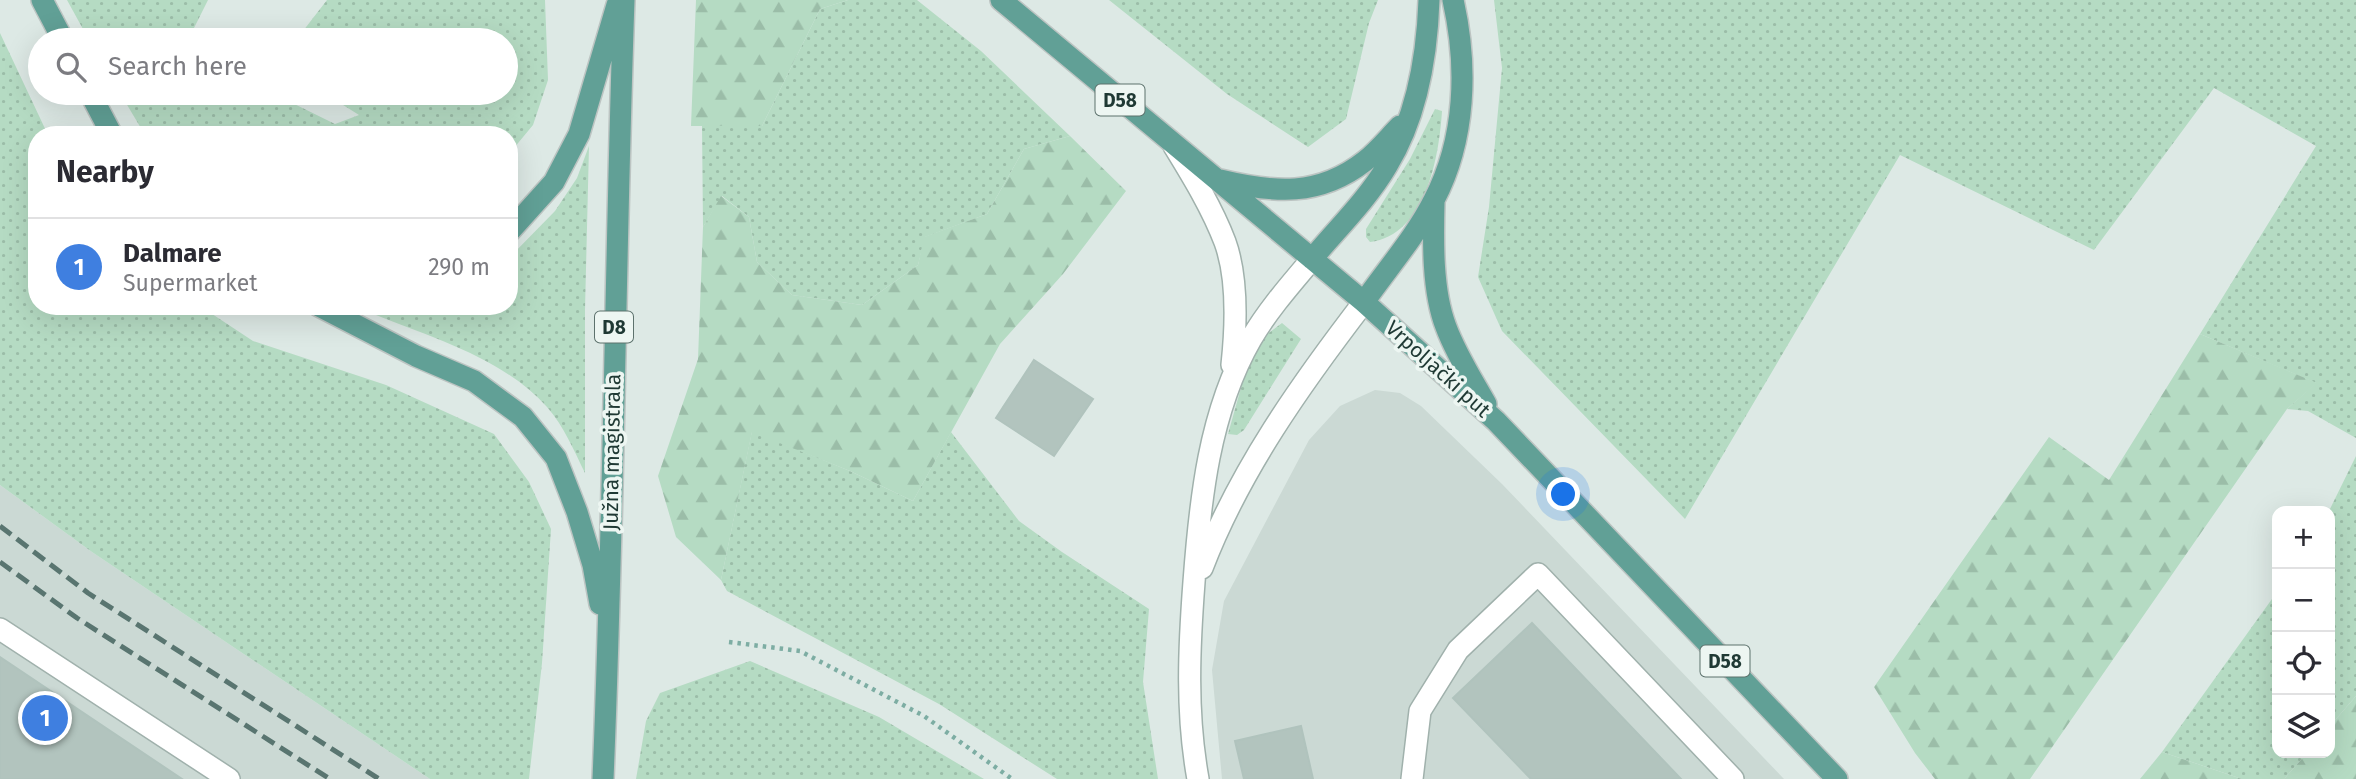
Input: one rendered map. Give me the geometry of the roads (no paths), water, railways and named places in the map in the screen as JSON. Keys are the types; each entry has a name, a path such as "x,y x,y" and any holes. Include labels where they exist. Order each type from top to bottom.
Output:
{"main road":[{"path":"42,0 57,28"},
{"path":"518,222 554,182 579,134 618,0"},
{"name":"Južna magistrala","path":"603,779 624,0"},
{"name":"Vrpoljački put","path":"1001,0 1363,302 1496,421 1837,779"},
{"path":"1312,259 1387,167 1420,84 1426,51 1429,0"},
{"path":"1363,302 1434,201 1448,168 1457,135 1461,104 1462,60 1453,0"},
{"path":"96,105 107,126"},
{"path":"1215,179 1268,189 1291,190 1323,185 1345,175 1368,159 1409,116"},
{"path":"1434,201 1436,275 1445,325 1466,370 1496,421"},
{"path":"336,315 416,356 474,381 523,416 556,458 577,512 593,565 608,653"}],"street":[{"path":"1174,146 1210,207 1226,244 1234,290 1235,330 1230,383"},
{"path":"1198,779 1192,746 1188,663 1198,522 1210,454 1230,383 1250,340 1274,304 1312,259"},
{"path":"1193,593 1212,542 1244,477 1314,367 1363,302"},
{"path":"1412,779 1420,711 1458,650 1538,574 1733,779"},
{"path":"0,629 229,779"}],"railway":[{"path":"0,526 88,593 379,779"},
{"path":"0,562 77,618 330,779"}],"place":[{"name":"Dalmare","path":"45,718"}]}
